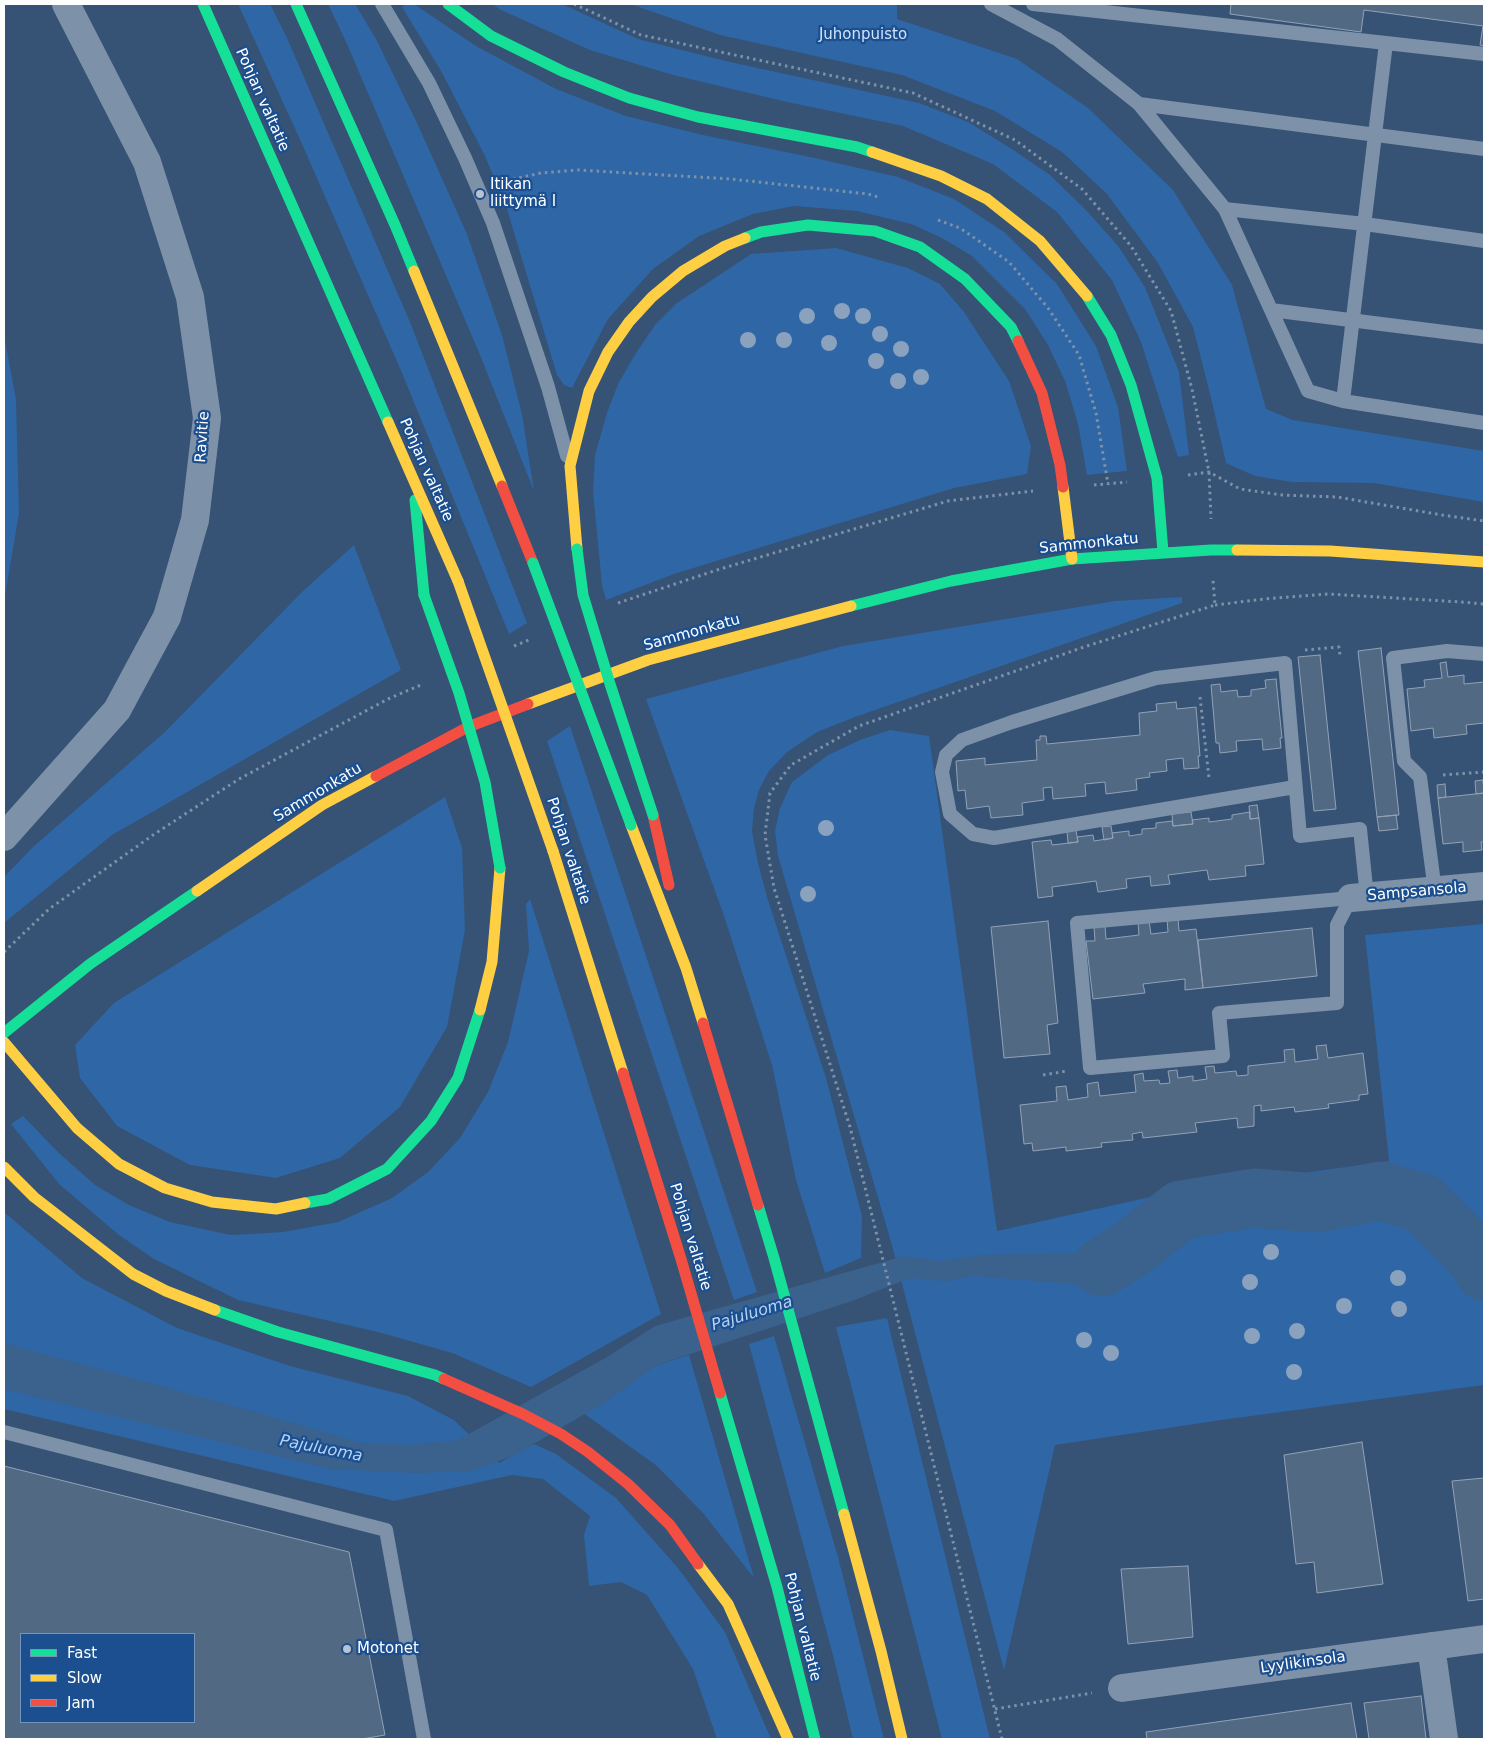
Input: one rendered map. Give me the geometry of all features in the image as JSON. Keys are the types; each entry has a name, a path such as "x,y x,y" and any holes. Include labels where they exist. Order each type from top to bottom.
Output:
{"main road":[{"name":"Pohjan valtatie","path":"202,4 458,582 553,851 691,1292 777,1587 815,1739"},
{"path":"296,4 395,225 534,563 630,825 686,968 774,1258 881,1651 902,1739"},
{"path":"448,4 491,36 564,72 629,98 698,117 857,147 933,173 987,199 1040,241 1085,292 1111,335 1131,385 1157,478 1163,552"},
{"path":"686,968 653,815 583,595 570,466 589,391 608,352 629,322 652,297 683,271 725,246 761,232 808,225 844,227 875,231 920,246 965,278 1011,327 1042,393 1060,465 1072,559"},
{"path":"4,1042 77,1128 119,1164 165,1188 212,1202 276,1209 328,1200 387,1169 430,1121 458,1078 476,1024 492,962 500,868 485,782 459,693 424,595 412,476"},
{"name":"Sammonkatu","path":"4,1033 90,964 322,805 468,727 657,658 815,614 951,580 1072,559 1211,550 1330,550 1484,562"},
{"path":"4,1167 34,1197 88,1241 133,1274 166,1291 278,1332 435,1375 523,1414 561,1434 588,1452 628,1484 670,1525 728,1604 776,1708 788,1739"}],"street":[{"name":"Ravitie","path":"4,837 117,710 167,617 194,520 207,418 190,297 147,162 66,4"},
{"name":"Sampsansola","path":"1359,898 1484,886"},
{"name":"Lyylikinsola","path":"1122,1688 1484,1639"},
{"path":"1431,1646 1444,1739"}],"lane":[{"path":"382,4 429,83 490,216 548,387 570,466"},
{"path":"991,4 1057,39 1139,104 1226,209 1308,391 1343,401 1484,424"},
{"path":"1033,4 1484,54"},
{"path":"1343,401 1386,43"},
{"path":"1139,104 1484,149"},
{"path":"1226,209 1364,224 1484,241"},
{"path":"1271,310 1484,337"},
{"path":"1436,891 1420,777 1404,761 1393,658 1447,651 1484,654"},
{"path":"1295,787 994,838 973,834 950,814 942,772 946,755 962,740 1012,722 1156,678 1284,663 1300,836 1360,829 1359,898 1337,925 1337,1003 1219,1013 1223,1056 1090,1068 1076,923 1359,898"},
{"path":"4,1432 386,1530 424,1739"}],"path":[{"path":"574,4 641,35 913,93 1015,140 1082,189 1131,246 1171,311 1192,389 1209,472 1211,550 1215,605"},
{"path":"1002,1739 850,1127 774,888 765,834 770,793 791,765 859,726 1084,646 1215,605 1328,594 1484,604"},
{"path":"1284,663 1291,651 1339,647 1340,655"},
{"path":"1197,674 1212,801"},
{"path":"1420,777 1484,772"},
{"path":"995,1709 1122,1688"}],"green space":[{"path":"238,4 270,4 287,38 410,322 527,623 509,634 402,373 302,144"},
{"path":"328,4 355,4 376,39 417,123 467,234 502,335 522,414 534,491 480,355 347,44"},
{"path":"406,4 414,4 476,46 556,89 626,116 703,135 898,177 954,199 1004,232 1057,284 1096,346 1118,407 1127,471 1087,475 1078,424 1065,381 1048,345 1025,309 972,256 942,238 911,224 857,211 794,206 753,214 699,236 653,269 608,319 572,388 564,385 557,375 506,206 484,154 441,71 402,7"},
{"path":"492,4 562,4 638,39 730,62 919,103 968,122 1012,149 1050,175 1086,210 1118,246 1145,287 1179,372 1189,455 1178,457 1141,342 1112,280 1057,212 993,164 903,126 787,102 673,75 590,50 501,10"},
{"name":"Juhonpuisto","path":"630,4 897,4 897,19 1017,59 1088,108 1173,190 1232,285 1266,409 1293,420 1484,451 1484,502 1374,483 1292,482 1255,476 1226,463 1193,327 1158,263 1107,194 1062,152 995,111 902,75 720,35"},
{"path":"836,248 908,268 940,284 964,312 1009,381 1031,446 1027,474 954,488 674,574 606,600 602,585 593,492 595,455 607,413 618,384 636,353 655,325 677,303 751,254"},
{"path":"4,335 16,399 19,513 4,602"},
{"path":"354,545 401,670 112,835 4,923 4,877 33,847 165,732 303,591"},
{"path":"1182,597 1182,603 817,732 787,752 769,771 759,790 754,808 752,831 758,863 767,897 826,1078 862,1216 861,1258 825,1273 796,1180 772,1065 724,916 646,699 843,646 1115,601"},
{"path":"570,726 757,1292 734,1300 547,741"},
{"path":"890,730 929,736 997,1231 1182,1190 1389,1161 1365,935 1484,924 1484,1385 1221,1420 1055,1445 1004,1670 891,1242 778,856 775,831 780,808 792,782 828,755 860,740"},
{"path":"445,797 462,848 465,930 447,1027 400,1107 340,1158 276,1178 190,1165 117,1126 80,1078 75,1045 114,1003"},
{"path":"530,899 661,1314 531,1387 452,1353 378,1332 238,1300 154,1259 119,1235 59,1184 11,1124 23,1116 59,1153 95,1185 129,1205 170,1222 231,1235 283,1232 338,1222 392,1198 428,1172 460,1138 488,1092 508,1042 529,951 526,904"},
{"path":"4,1212 82,1278 177,1328 290,1366 408,1396 454,1420 499,1463 534,1444 556,1454 616,1498 678,1568 725,1632 771,1739 717,1739 693,1669 647,1595 621,1582 589,1586 584,1535 590,1516 543,1479 512,1475 394,1501 4,1409"},
{"path":"887,1318 990,1739 942,1739 836,1327"},
{"path":"774,1336 838,1557 884,1739 853,1739 834,1659 749,1344"},
{"path":"689,1355 754,1578 703,1513 657,1466 579,1410 657,1365"}],"water":[{"path":"1149,1215 1183,1227 1127,1273 1085,1285 975,1276 946,1281 910,1278 852,1301 657,1365 607,1401 513,1456 470,1471 419,1473 330,1469 4,1389 4,1343 266,1415 360,1443 412,1445 458,1440 607,1357 655,1326 904,1256 940,1261 982,1255 1082,1253 1118,1237"}],"building":[{"path":"1231,4 1484,4 1484,46 1480,45 1483,26 1364,10 1361,32 1230,14"},
{"path":"1381,648 1399,815 1377,817 1358,651"},
{"path":"1320,655 1336,809 1314,811 1298,657"},
{"path":"1446,662 1448,677 1464,675 1464,684 1484,682 1484,723 1466,725 1467,734 1434,738 1433,728 1411,731 1407,689 1425,687 1424,680 1442,678 1440,663"},
{"path":"1276,679 1282,738 1280,738 1281,748 1263,750 1262,739 1236,741 1237,751 1220,753 1219,743 1216,743 1211,685 1220,684 1221,692 1237,690 1238,697 1251,696 1251,690 1266,688 1265,680"},
{"path":"1176,702 1177,709 1196,707 1200,756 1198,756 1199,768 1184,769 1183,758 1166,760 1167,771 1149,773 1150,777 1136,779 1137,790 1106,794 1105,782 1085,784 1086,796 1053,799 1052,787 1043,788 1044,800 1022,803 1023,815 991,818 989,806 967,809 965,790 958,791 956,761 985,758 985,765 1037,760 1036,740 1040,740 1040,736 1046,736 1047,744 1140,735 1139,713 1157,711 1156,704"},
{"path":"1483,780 1484,793 1476,794 1475,781"},
{"path":"1445,784 1446,797 1438,798 1437,785"},
{"path":"1484,793 1484,842 1481,842 1482,850 1463,852 1463,842 1443,844 1438,798"},
{"path":"1257,805 1259,818 1250,819 1249,806"},
{"path":"1191,812 1193,824 1173,826 1172,814"},
{"path":"1250,812 1250,819 1259,818 1264,864 1245,866 1246,876 1209,880 1207,870 1168,875 1170,884 1151,886 1150,876 1126,879 1127,888 1098,892 1096,881 1052,887 1053,896 1038,898 1032,842 1051,840 1052,845 1078,842 1077,837 1093,835 1094,841 1113,838 1112,833 1129,831 1129,836 1142,834 1142,829 1156,828 1156,823 1172,821 1173,826 1193,824 1192,820 1209,818 1209,822 1232,819 1232,815"},
{"path":"1396,815 1398,829 1379,831 1377,817"},
{"path":"1111,826 1113,838 1104,840 1102,827"},
{"path":"1076,830 1078,842 1068,843 1067,831"},
{"path":"1178,918 1179,931 1196,929 1203,988 1185,990 1185,979 1143,984 1145,993 1093,999 1086,941 1095,941 1094,927 1105,926 1106,939 1139,935 1138,922 1149,921 1151,934 1168,932 1167,919"},
{"path":"1048,921 1058,1023 1047,1025 1050,1054 1004,1058 991,927"},
{"path":"1312,928 1317,976 1203,988 1198,940"},
{"path":"1326,1045 1328,1058 1363,1053 1368,1094 1359,1095 1359,1100 1328,1104 1329,1108 1295,1112 1294,1107 1261,1111 1261,1105 1254,1106 1254,1126 1238,1128 1237,1118 1195,1123 1197,1132 1143,1138 1142,1132 1132,1134 1133,1140 1101,1143 1102,1147 1066,1151 1066,1147 1033,1151 1032,1143 1024,1144 1020,1105 1057,1101 1056,1087 1066,1086 1068,1100 1088,1097 1087,1084 1098,1082 1100,1096 1136,1092 1134,1075 1143,1073 1144,1081 1159,1080 1160,1084 1170,1083 1168,1071 1177,1070 1178,1078 1193,1076 1193,1081 1207,1079 1205,1067 1214,1066 1215,1073 1236,1071 1237,1076 1248,1075 1248,1066 1285,1062 1284,1050 1294,1049 1295,1062 1318,1059 1316,1046"},
{"path":"1362,1442 1383,1584 1317,1593 1314,1562 1296,1564 1284,1455"},
{"path":"4,1466 349,1552 385,1735 362,1739 4,1739"},
{"path":"1484,1478 1484,1599 1468,1601 1452,1481"},
{"path":"1188,1566 1193,1637 1128,1644 1121,1569"},
{"path":"1421,1696 1426,1739 1369,1739 1364,1703"},
{"path":"1351,1703 1357,1739 1147,1739 1146,1732"}],"waterway":[{"name":"Pajuluoma","path":"1102,1267 1131,1249 1181,1210 1254,1198 1316,1203 1381,1191 1422,1203 1477,1258 1484,1271"}],"traffic: fast":[{"path":"203,4 388,422"},
{"path":"296,4 414,271"},
{"path":"448,4 491,36 564,72 629,98 698,117 857,147 872,152"},
{"path":"745,238 761,232 808,225 875,231 920,247 965,279 1011,327 1018,341"},
{"path":"1087,296 1111,335 1131,385 1157,478 1163,552"},
{"path":"415,500 424,595"},
{"path":"577,549 583,595 653,815"},
{"path":"851,606 951,581 1072,559 1237,550"},
{"path":"533,563 631,825"},
{"path":"424,595 459,693 485,782 500,868"},
{"path":"4,1033 90,964 197,891"},
{"path":"305,1203 328,1199 387,1169 431,1121 458,1078 480,1010"},
{"path":"758,1205 844,1514"},
{"path":"215,1310 278,1332 444,1379"},
{"path":"720,1393 777,1587 815,1739"}],"traffic: slow":[{"path":"872,152 941,176 987,199 1040,241 1087,296"},
{"path":"577,549 570,466 589,391 608,352 629,322 652,297 683,271 725,246 745,238"},
{"path":"414,271 502,486"},
{"path":"388,422 458,581"},
{"path":"1063,487 1072,559"},
{"path":"1237,550 1330,551 1484,562"},
{"path":"458,581 553,851"},
{"path":"528,704 648,660 851,606"},
{"path":"197,891 322,805 376,776"},
{"path":"631,825 686,968 703,1023"},
{"path":"553,851 623,1073"},
{"path":"480,1010 492,962 500,868"},
{"path":"4,1042 77,1128 119,1164 165,1188 212,1202 276,1209 305,1203"},
{"path":"4,1167 34,1197 133,1274 166,1291 215,1310"},
{"path":"844,1514 881,1651 902,1739"},
{"path":"698,1564 728,1604 788,1739"}],"traffic: jam":[{"path":"1018,341 1042,393 1060,465 1063,487"},
{"path":"502,486 533,563"},
{"path":"376,776 468,727 528,704"},
{"path":"653,815 669,885"},
{"path":"703,1023 758,1205"},
{"path":"623,1073 681,1259 720,1393"},
{"path":"444,1379 523,1414 561,1434 588,1452 628,1484 670,1525 698,1564"}],"place":[{"name":"Itikan liittymä I","path":"480,194"},
{"name":"Motonet","path":"347,1649"}]}
